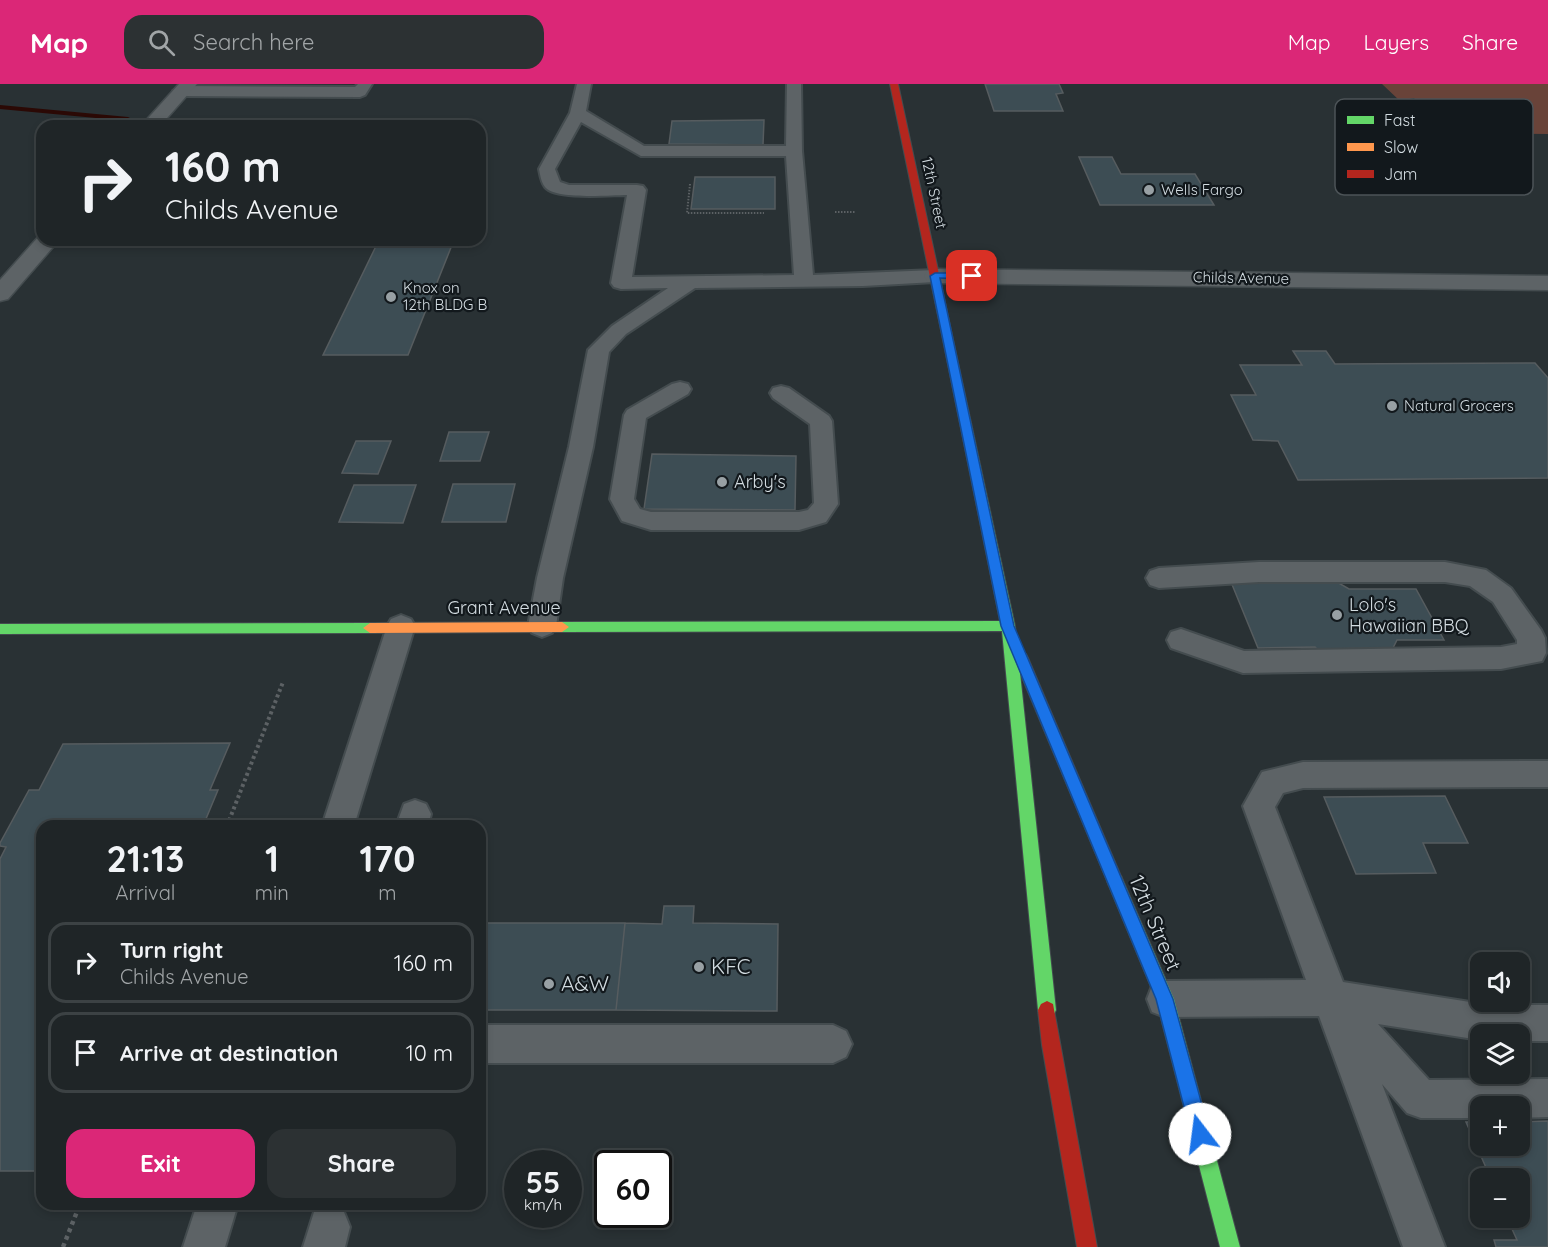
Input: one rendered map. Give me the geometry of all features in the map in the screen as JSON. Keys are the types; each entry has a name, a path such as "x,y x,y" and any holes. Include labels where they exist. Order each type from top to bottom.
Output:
{"main road":[{"name":"12th Street","path":"894,84 1008,626 1051,1045 1087,1247"},
{"name":"12th Street","path":"1008,626 1165,999 1230,1247"},
{"name":"Grant Avenue","path":"0,629 1008,626"}],"street":[{"path":"155,120 184,88"},
{"path":"0,294 43,246"},
{"name":"Childs Avenue","path":"935,276 1548,283"}],"lane":[{"path":"184,88 360,92 365,84"},
{"path":"584,84 573,134 547,169 552,185 567,190 637,190 621,283 863,280 935,276"},
{"path":"794,84 794,151 804,280"},
{"path":"578,113 641,151"},
{"path":"608,151 794,151"},
{"path":"542,627 550,578 581,447 599,350 619,330 692,282"},
{"path":"680,389 635,415 622,499 631,515 662,521 800,521 817,516 826,504 820,421 781,393"},
{"path":"1159,578 1259,572 1445,572 1477,577 1503,595 1531,638 1532,653 1501,658 1243,662 1181,640"},
{"path":"340,820 402,627"},
{"path":"1426,1243 1331,998 1260,806 1274,782 1303,776 1548,774"},
{"path":"1165,999 1331,998 1489,1023 1548,1023"},
{"path":"1331,998 1421,1099 1548,1098"},
{"path":"486,1044 833,1044"},
{"path":"204,1247 216,1210"}],"path":[{"path":"690,180 687,213 768,213"},
{"path":"229,820 283,682"},
{"path":"63,1247 78,1210"}],"shaded area":[{"path":"1382,84 1548,84 1548,134 1533,134 1533,99 1398,99"}],"building":[{"path":"985,84 1059,84 1063,93 1056,94 1063,111 994,111"},
{"path":"764,120 763,145 669,144 672,121"},
{"name":"Wells Fargo","path":"1079,157 1112,157 1121,174 1195,174 1214,205 1100,205"},
{"path":"695,177 775,177 775,209 691,209"},
{"name":"Knox on 12th BLDG B","path":"376,246 452,246 408,355 323,355"},
{"name":"Natural Grocers","path":"1293,351 1326,351 1335,364 1535,363 1548,378 1548,478 1298,480 1278,441 1253,440 1231,395 1256,395 1240,365 1302,365"},
{"path":"449,432 489,432 480,461 440,461"},
{"path":"356,441 391,441 378,474 342,473"},
{"name":"Arby's","path":"652,454 796,456 795,510 644,509"},
{"path":"453,484 515,484 506,522 442,522"},
{"path":"354,485 416,485 403,523 339,522"},
{"name":"Lolo's Hawaiian BBQ","path":"1231,582 1337,582 1349,589 1416,589 1444,640 1397,640 1392,650 1320,652 1315,647 1258,648"},
{"path":"230,743 210,790 218,790 206,820 36,820 36,1171 0,1171 0,859 6,847 0,846 0,843 29,790 39,790 63,744"},
{"path":"1445,796 1468,843 1423,843 1436,873 1356,874 1324,797"},
{"name":"KFC","path":"664,906 694,906 693,923 778,924 777,1011 616,1010 625,923 662,924"},
{"name":"A&W","path":"487,923 625,923 616,1010 486,1010"},
{"path":"1548,1121 1548,1247 1496,1247 1494,1240 1517,1240 1512,1228 1530,1228 1530,1168 1486,1168 1481,1156 1530,1156 1530,1122"}],"waterway":[{"path":"0,107 128,119"}],"traffic: fast":[{"path":"947,335 1008,626 1047,1010"},
{"path":"562,627 1008,626"},
{"path":"0,629 370,628"},
{"path":"1115,881 1165,999 1230,1247"}],"traffic: slow":[{"path":"370,628 562,627"}],"traffic: jam":[{"path":"894,84 947,335"},
{"path":"1021,658 1115,881"},
{"path":"1047,1010 1051,1045 1087,1247"}],"place":[{"name":"Wells Fargo","path":"1149,190"},
{"name":"Knox on 12th BLDG B","path":"391,297"},
{"name":"Natural Grocers","path":"1392,406"},
{"name":"Arby's","path":"722,482"},
{"name":"Lolo's Hawaiian BBQ","path":"1337,615"},
{"name":"KFC","path":"699,967"},
{"name":"A&W","path":"549,984"}],"route":[{"path":"972,276 935,276 1008,626 1165,999 1200,1134"}]}
